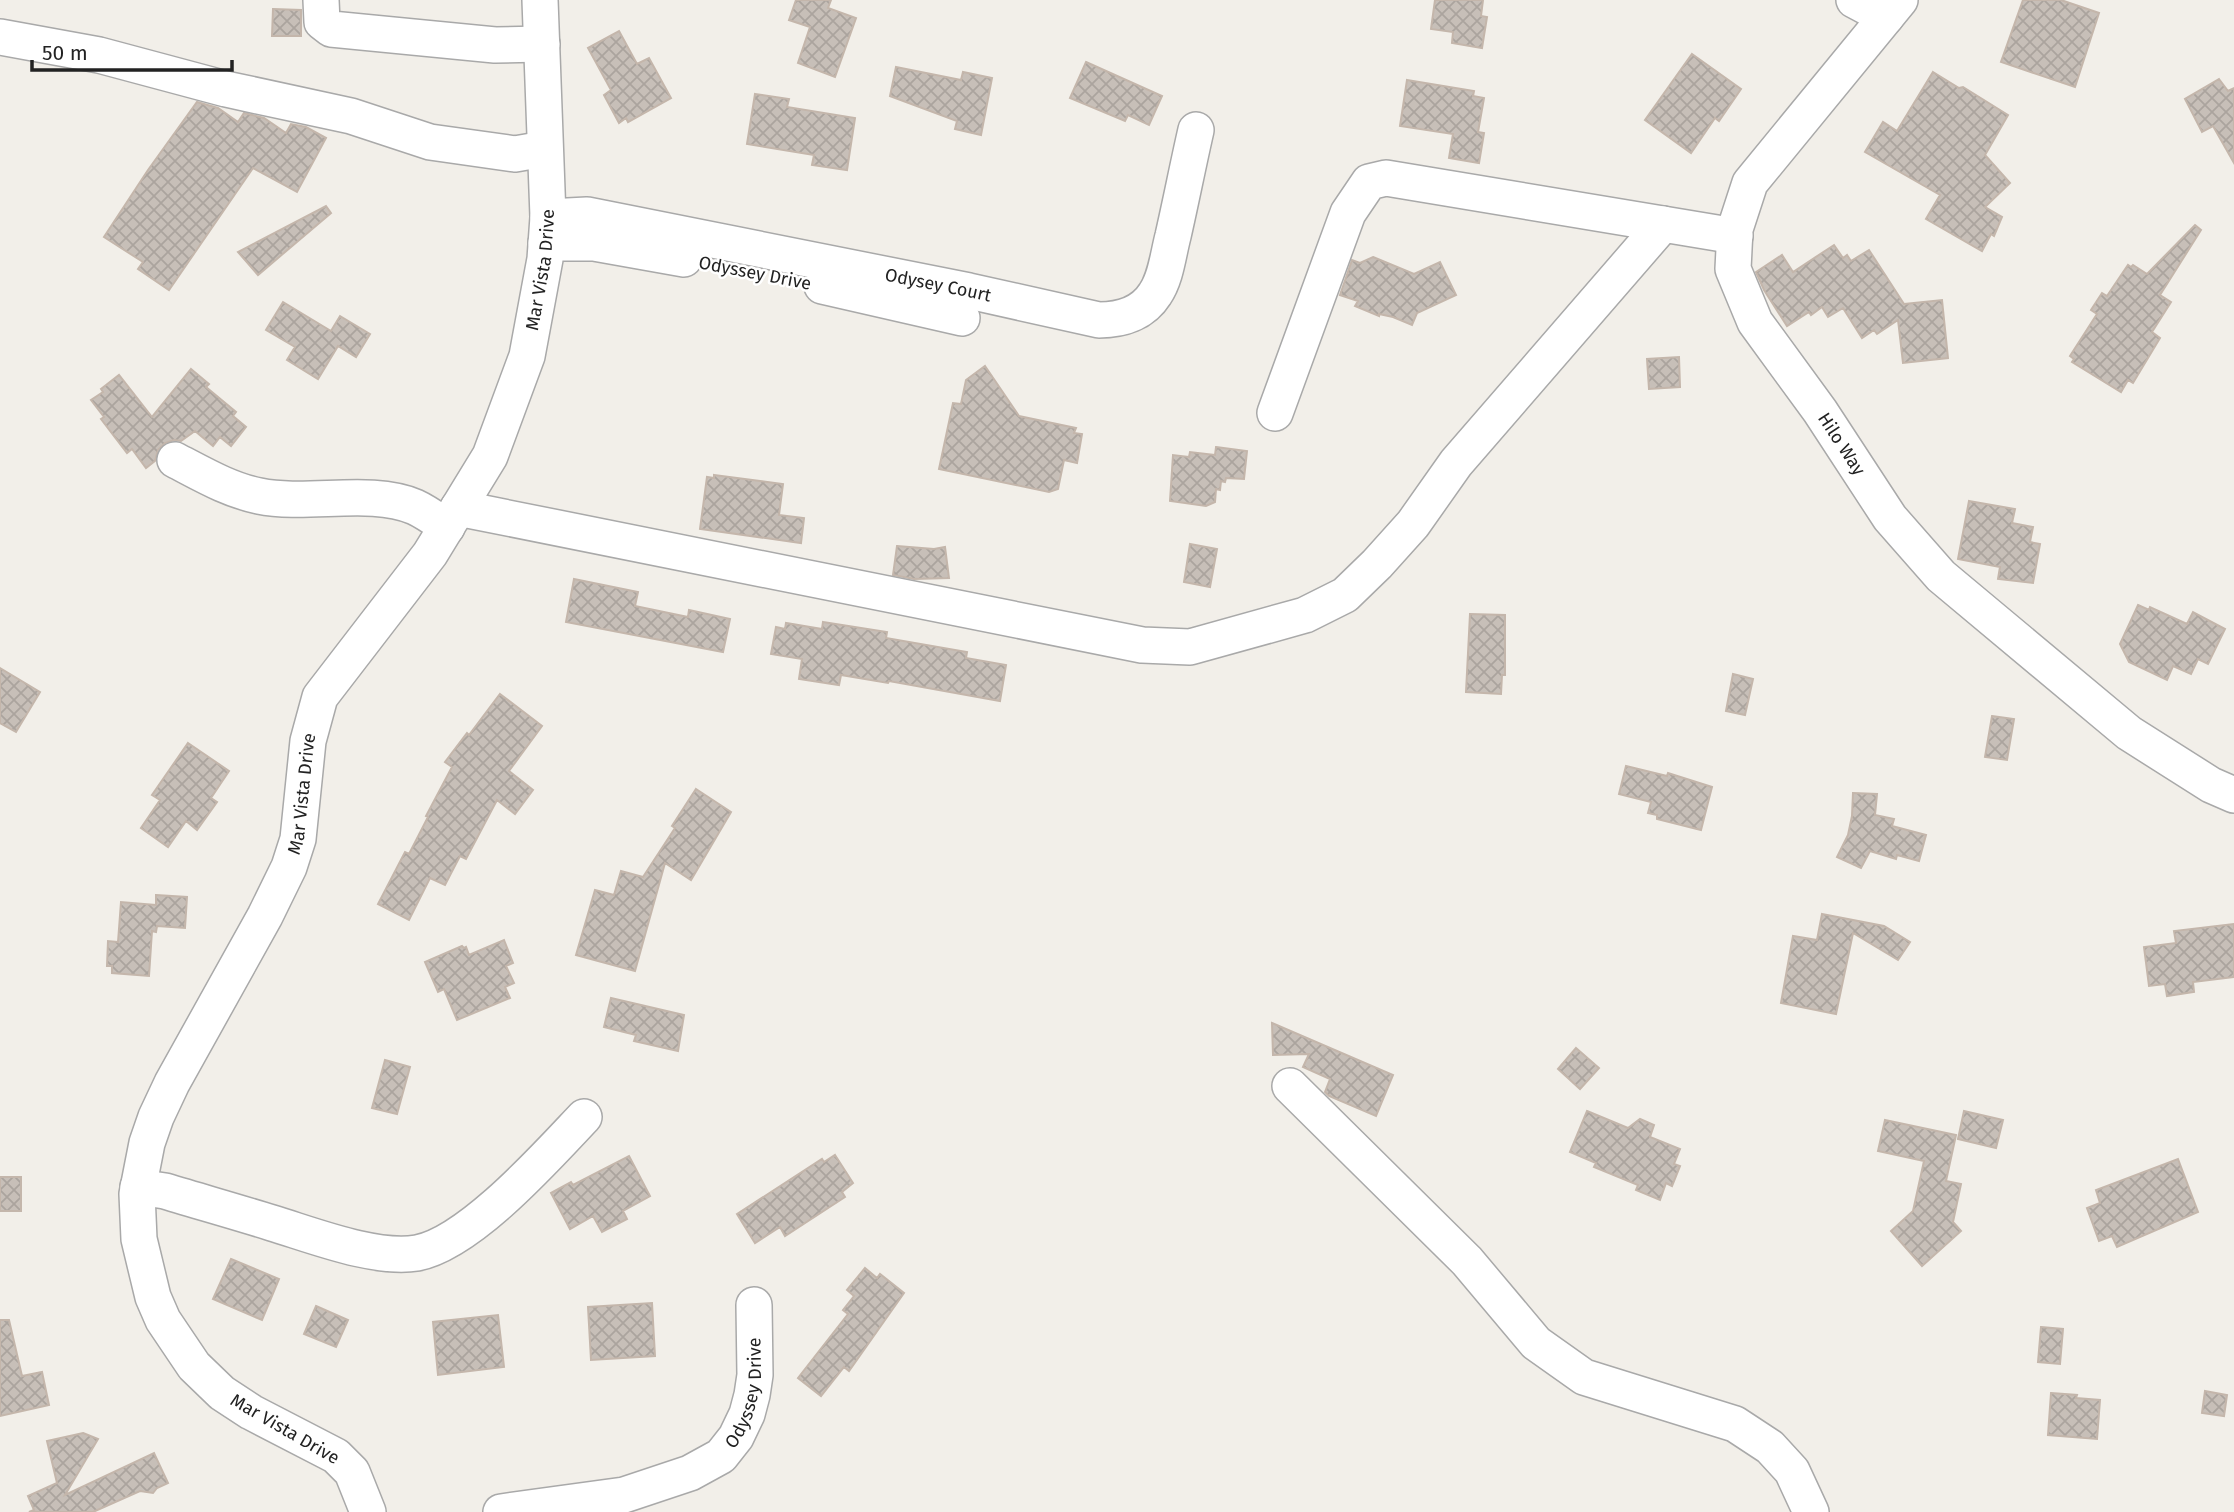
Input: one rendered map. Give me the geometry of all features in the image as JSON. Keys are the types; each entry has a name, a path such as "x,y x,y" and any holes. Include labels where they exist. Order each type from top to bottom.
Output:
{"street":[{"path":"320,0 322,22 331,29 495,45 542,44"},
{"name":"Mar Vista Drive","path":"368,1512 352,1472 337,1456 251,1412 222,1393 194,1366 158,1308 143,1263 137,1219 138,1188 147,1143 156,1117 172,1083 265,916 289,866 298,839 308,741 320,696 430,554 491,456 527,356 547,230 540,0"},
{"path":"1854,0 1893,8"},
{"name":"Hilo Way","path":"1893,8 1750,183 1735,236 1733,269 1755,322 1820,411 1890,518 1941,576 2129,733 2211,785 2234,795"},
{"path":"0,37 99,55 226,89 351,116 430,142 514,154 544,149"},
{"name":"Odysey Court","path":"547,230 587,215 969,291 1099,320 1114,320 1128,317 1147,304 1156,292 1171,246 1196,130"},
{"path":"1275,413 1348,213 1369,182 1386,178 1735,236"},
{"path":"175,460 241,492 291,500 396,501 453,517 1003,616 1142,645 1190,647 1305,615 1345,595 1413,524 1456,463 1663,224"},
{"name":"Odyssey Drive","path":"547,230 594,243 790,278 962,318"},
{"path":"1290,1086 1467,1261 1536,1343 1584,1377 1735,1424 1770,1447 1792,1471 1811,1512"},
{"path":"138,1188 165,1191 368,1250 417,1253 448,1241 468,1229 559,1145 584,1117"},
{"name":"Odyssey Drive","path":"501,1512 624,1494 690,1473 721,1456 736,1437 752,1395 755,1369 754,1305"}],"building":[{"path":"796,0 831,0 828,8 856,18 835,77 798,63 810,27 789,20"},
{"path":"1435,0 1483,0 1481,16 1487,17 1482,48 1452,43 1453,32 1431,29"},
{"path":"2023,0 2061,0 2099,13 2075,87 2001,62"},
{"path":"273,9 301,10 301,36 272,36"},
{"path":"619,31 637,64 649,58 671,98 628,122 626,118 619,123 604,95 611,90 588,48"},
{"path":"1692,54 1741,89 1719,121 1715,118 1691,153 1645,120"},
{"path":"1086,62 1162,96 1149,125 1128,115 1125,121 1070,98"},
{"path":"896,67 961,80 963,72 992,78 981,135 955,129 957,121 890,96"},
{"path":"1933,72 2008,115 1985,155 2010,183 1985,207 2002,217 1994,236 1991,234 1982,251 1926,219 1940,195 1865,152 1883,122 1897,131"},
{"path":"2219,79 2228,91 2234,88 2234,163 2213,126 2202,132 2185,99"},
{"path":"1407,80 1474,91 1473,96 1484,98 1478,132 1484,133 1479,163 1449,158 1453,134 1400,126"},
{"path":"755,94 789,99 787,107 855,118 847,170 812,165 814,155 747,144"},
{"path":"197,102 218,108 238,122 244,113 264,118 286,133 291,124 306,127 326,138 297,192 253,168 169,290 138,269 143,262 104,237"},
{"path":"326,206 331,213 258,275 238,252"},
{"path":"2195,225 2201,230 2160,295 2171,302 2152,332 2160,338 2133,383 2128,380 2121,392 2072,362 2074,359 2070,356 2097,314 2091,310 2102,293 2107,296 2128,265 2133,265 2147,274"},
{"path":"1834,245 1843,258 1847,255 1851,261 1869,250 1904,304 1942,300 1948,358 1903,363 1898,320 1877,334 1874,330 1862,338 1843,308 1828,317 1822,307 1787,326 1756,272 1782,255 1793,272"},
{"path":"1373,257 1414,274 1440,262 1456,295 1417,313 1412,325 1355,306 1358,301 1340,295 1352,260 1360,263"},
{"path":"283,302 331,331 340,316 370,334 356,357 338,346 318,379 287,360 295,347 266,330"},
{"path":"1679,357 1680,387 1649,389 1647,359"},
{"path":"985,366 1019,416 1076,428 1074,433 1082,434 1077,463 1064,460 1058,489 1049,492 939,469 953,403 961,404 966,380"},
{"path":"191,369 209,384 206,387 236,412 233,416 246,427 231,446 220,437 213,446 195,431 181,441 165,443 158,450 155,461 146,468 132,449 127,453 101,419 104,417 91,400 119,375 152,417"},
{"path":"1216,447 1247,451 1244,479 1226,478 1225,482 1221,481 1220,490 1216,489 1215,502 1206,506 1170,501 1173,455 1189,457 1190,452 1215,455"},
{"path":"714,475 783,484 779,515 804,518 801,543 700,529 707,477 714,478"},
{"path":"1969,501 2015,509 2012,523 2033,527 2030,542 2040,544 2033,583 1998,579 2000,567 1958,559"},
{"path":"1190,544 1217,549 1210,587 1184,582"},
{"path":"897,546 934,549 945,547 949,578 914,579 893,575"},
{"path":"574,579 638,592 635,606 688,617 689,610 730,619 723,652 566,622"},
{"path":"2138,605 2149,610 2150,607 2187,624 2193,612 2225,629 2208,664 2198,659 2191,674 2173,666 2167,680 2129,662 2120,644"},
{"path":"1470,614 1505,615 1505,675 1502,675 1501,694 1466,692"},
{"path":"823,622 887,632 886,638 967,652 966,658 1006,665 1000,701 841,675 839,685 799,679 802,659 771,654 776,627 785,629 786,623 822,629"},
{"path":"0,668 40,692 16,732 0,723"},
{"path":"1733,674 1753,679 1745,715 1726,711"},
{"path":"500,694 542,726 509,771 533,790 515,814 497,800 466,859 460,856 445,885 430,878 409,920 378,904 405,852 409,854 452,767 445,762"},
{"path":"1992,716 2014,719 2007,760 1985,757"},
{"path":"188,743 229,771 211,798 217,802 197,830 186,821 168,847 141,828 160,800 152,795"},
{"path":"1626,766 1667,776 1668,773 1712,787 1701,830 1657,819 1657,815 1648,813 1651,802 1619,794"},
{"path":"696,789 731,812 691,880 665,863 635,971 576,955 595,890 614,895 621,871 643,877 675,828 672,826"},
{"path":"1853,793 1877,794 1875,815 1894,819 1892,826 1926,835 1919,861 1897,855 1896,859 1870,851 1861,868 1837,857 1848,835"},
{"path":"156,895 187,897 185,928 157,926 156,932 152,931 149,976 112,973 112,966 107,966 108,941 118,942 121,902 156,905"},
{"path":"1822,914 1884,926 1910,942 1898,960 1853,933 1836,1014 1781,1003 1793,936 1817,940"},
{"path":"2234,924 2234,977 2193,982 2194,992 2167,996 2165,984 2149,986 2144,947 2176,943 2174,931"},
{"path":"504,940 513,963 506,966 514,983 505,987 510,998 457,1020 444,989 438,992 425,962 462,946 466,947 469,955"},
{"path":"611,998 684,1015 678,1051 634,1041 636,1035 604,1027"},
{"path":"1272,1023 1393,1075 1376,1116 1329,1096 1325,1092 1330,1079 1303,1067 1309,1054 1273,1055"},
{"path":"1576,1048 1599,1068 1580,1089 1558,1069"},
{"path":"385,1060 410,1067 397,1114 372,1108"},
{"path":"1587,1111 1628,1128 1640,1119 1654,1125 1650,1137 1680,1149 1674,1164 1680,1166 1672,1186 1666,1183 1660,1200 1636,1190 1638,1185 1594,1167 1596,1163 1570,1152"},
{"path":"1964,1111 2003,1120 1996,1148 1958,1139"},
{"path":"1885,1120 1956,1135 1946,1181 1961,1184 1953,1222 1961,1231 1922,1266 1891,1231 1913,1211 1924,1161 1878,1151"},
{"path":"835,1155 853,1183 842,1192 845,1197 785,1236 780,1227 755,1243 737,1214 822,1159 824,1162"},
{"path":"629,1156 650,1196 623,1211 627,1219 602,1232 593,1216 570,1229 551,1193 571,1182 573,1185"},
{"path":"2178,1159 2198,1212 2117,1247 2112,1236 2099,1241 2087,1208 2100,1203 2096,1190"},
{"path":"0,1177 21,1177 21,1211 0,1211"},
{"path":"231,1259 279,1279 262,1320 213,1299"},
{"path":"865,1268 877,1278 880,1274 904,1293 849,1371 844,1367 821,1396 798,1378 848,1314 843,1310 854,1296 847,1290"},
{"path":"652,1303 655,1356 591,1360 588,1307"},
{"path":"316,1306 348,1320 336,1347 304,1334"},
{"path":"498,1315 504,1367 438,1375 433,1322"},
{"path":"0,1320 9,1320 22,1376 42,1372 49,1405 0,1416"},
{"path":"2041,1327 2063,1329 2060,1364 2038,1362"},
{"path":"2205,1391 2227,1395 2224,1416 2202,1413"},
{"path":"2051,1393 2100,1400 2097,1439 2048,1435"},
{"path":"83,1433 98,1439 65,1495 154,1453 168,1483 153,1493 140,1491 93,1512 29,1512 34,1510 28,1496 57,1483 47,1441"}]}
